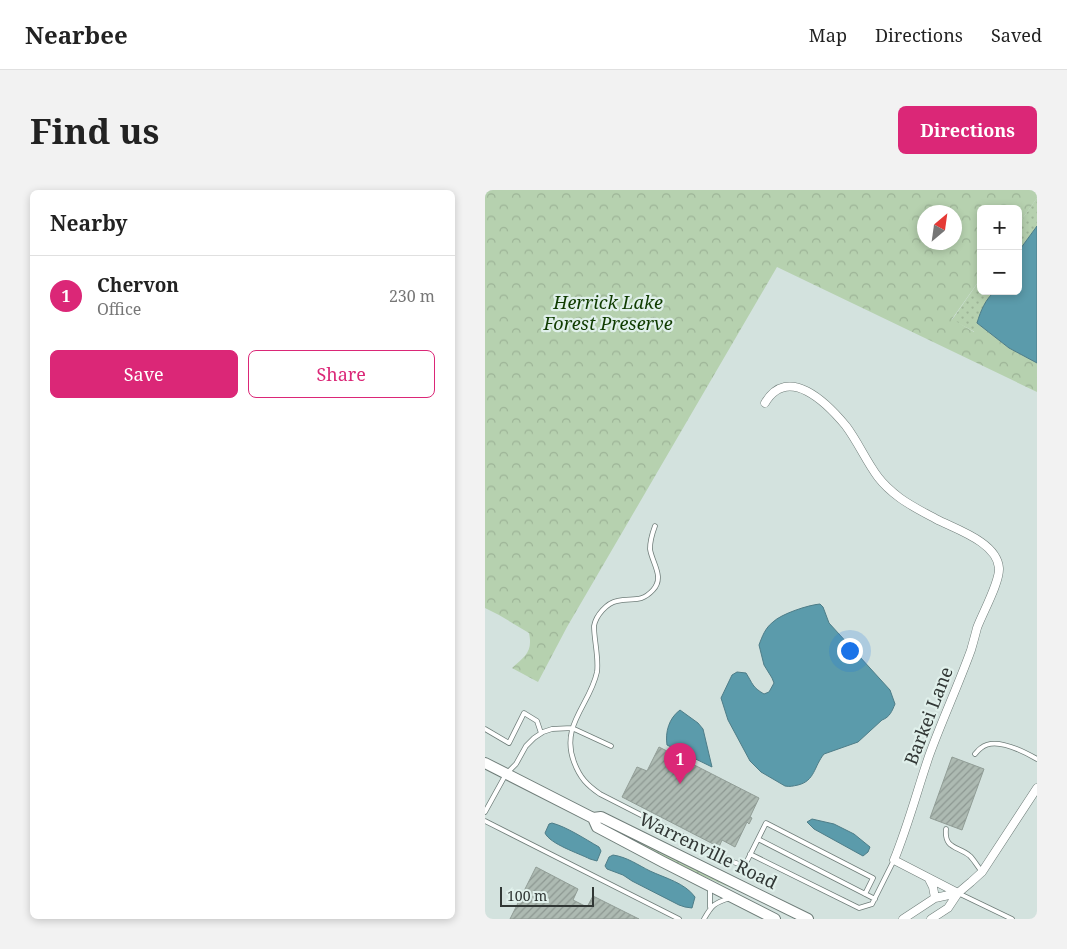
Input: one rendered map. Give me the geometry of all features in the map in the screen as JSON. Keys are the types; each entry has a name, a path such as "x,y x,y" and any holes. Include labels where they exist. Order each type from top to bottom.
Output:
{"main road":[{"name":"Warrenville Road","path":"485,763 593,818 601,817 808,919"},
{"name":"Warrenville Road","path":"593,818 597,827 775,919"}],"street":[{"name":"Barkei Lane","path":"765,403 772,393 786,386 800,388 818,399 846,426 883,484 923,512 975,538 988,548 998,564 999,573 977,629 971,651 929,756 907,828 894,860"},
{"path":"931,919 948,908 958,893 982,872 1037,788"},
{"path":"894,860 958,893"},
{"path":"929,879 935,898"},
{"path":"903,919 935,898 958,893"}],"lane":[{"path":"655,526 650,546 651,556 659,576 657,584 653,590 640,600 615,601 601,611 594,626 597,671 572,728 570,741 577,772 587,785 600,794 742,865 747,861 766,823 873,878 865,894"},
{"path":"485,729 509,743 524,713 537,722 541,733"},
{"path":"485,812 506,774 516,764 526,746 541,733 552,729 572,728 611,746"},
{"path":"975,754 981,748 996,744 1007,745 1037,759"},
{"path":"485,821 679,919"},
{"path":"945,828 947,840 951,846 968,855 982,872"},
{"path":"758,839 875,899"},
{"path":"750,854 859,908 872,904 894,860"},
{"path":"704,919 710,907 710,886"},
{"path":"958,893 1012,919"},
{"path":"710,907 732,897"}],"green space":[{"name":"Herrick Lake Forest Preserve","path":"485,190 1037,190 1037,198 1022,219 1022,205 977,205 977,284 952,319 974,332 977,323 1009,348 1037,363 1037,392 777,267 567,627 538,682 512,668 524,657 529,649 529,633 485,608"},
{"path":"1037,198 1037,226 1022,247 1022,219"},
{"path":"977,284 977,295 992,295 984,305 975,332 952,320"},
{"path":"598,821 764,902 680,866 597,823"}],"water":[{"path":"1037,226 1037,363 1009,348 977,323 984,305 992,295 1022,295 1022,247"},
{"path":"820,604 829,623 890,690 895,704 889,715 858,742 824,754 811,777 804,783 785,786 761,772 750,761 728,720 721,698 732,675 737,672 746,673 760,692 764,694 769,692 774,683 764,665 759,645 764,633 770,624 782,616 802,608"},
{"path":"680,710 703,729 712,767 667,745 669,726 673,717"},
{"path":"812,819 834,824 854,834 870,847 868,852 863,856 814,829 807,822"},
{"path":"552,823 570,830 599,847 601,851 597,861 552,841 545,833 549,824"},
{"path":"613,855 628,859 686,888 695,897 692,908 679,905 623,875 607,869 605,866 609,857"}],"building":[{"path":"659,747 759,798 750,817 752,818 749,824 747,822 735,847 722,840 719,847 622,797 637,767 647,771"},
{"path":"952,757 984,769 962,830 930,818"},
{"path":"536,867 578,889 573,900 587,907 593,896 639,919 510,919"}],"place":[{"name":"Chervon","path":"680,784"}]}
